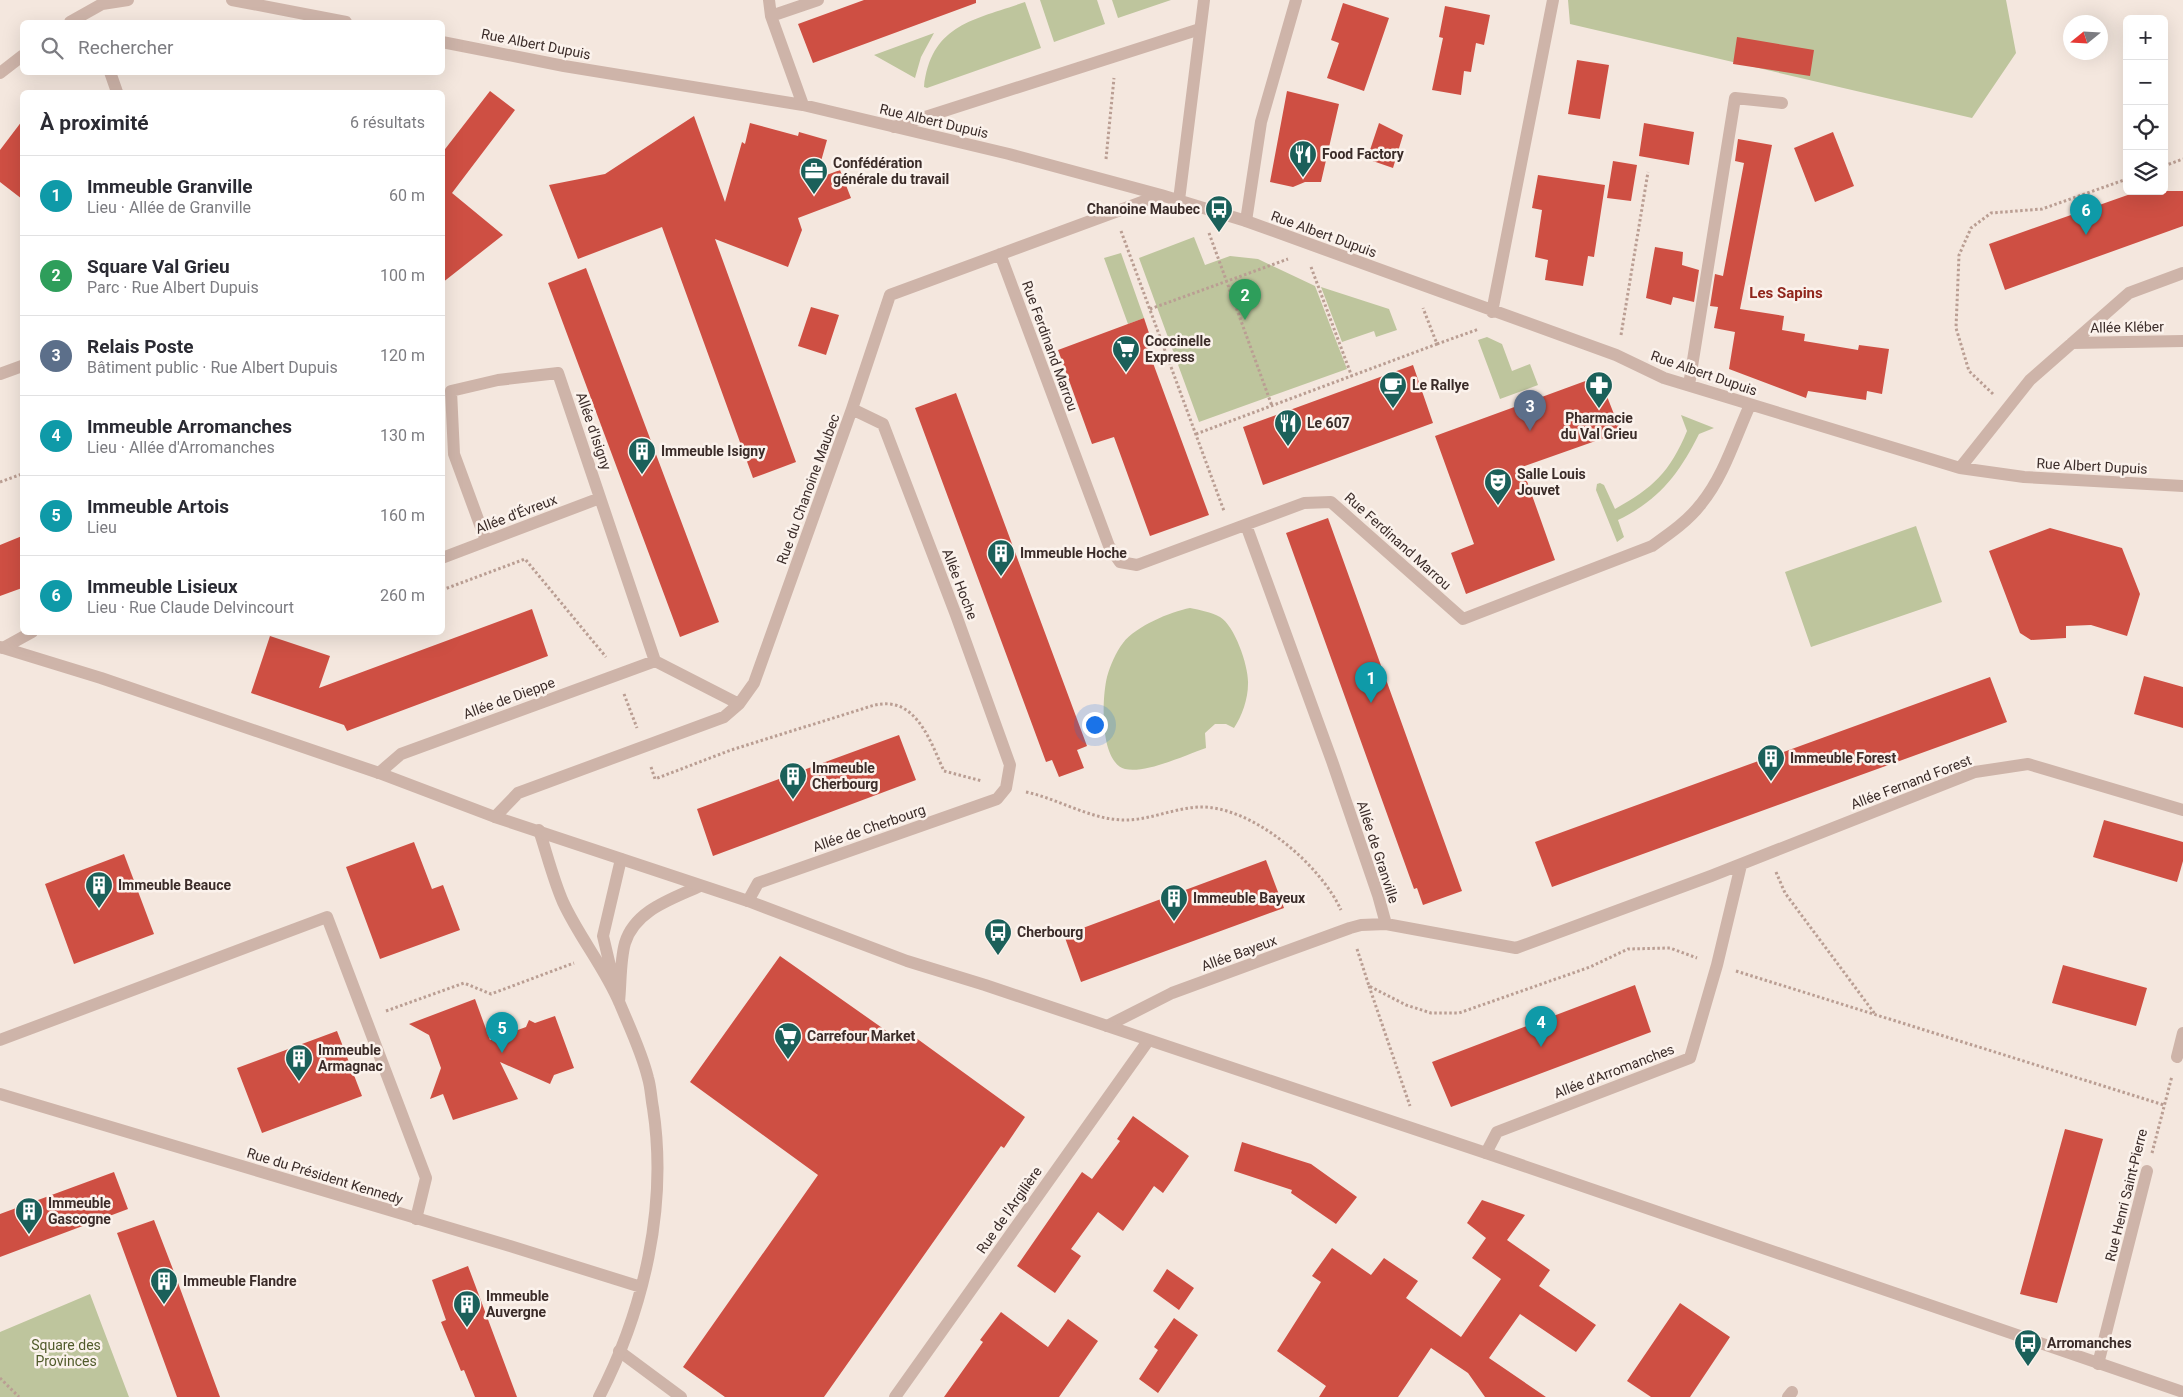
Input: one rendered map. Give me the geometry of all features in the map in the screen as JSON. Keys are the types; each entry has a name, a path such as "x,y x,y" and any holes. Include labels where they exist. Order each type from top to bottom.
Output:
{"street":[{"path":"90,17 101,2 128,0"},
{"path":"232,0 336,20"},
{"path":"769,0 771,16 802,105"},
{"path":"771,16 818,0"},
{"path":"1179,200 1204,0"},
{"path":"1246,221 1261,122 1296,0"},
{"path":"1492,312 1553,0"},
{"path":"894,128 1200,29"},
{"name":"Rue Albert Dupuis","path":"445,43 564,66 802,105 1009,154 1161,194 1246,221 1311,250 1414,283 1616,355 1664,378 1960,468 2024,477 2183,486"},
{"path":"0,73 20,58"},
{"path":"111,75 116,90"},
{"path":"1689,385 1735,98 1782,103"},
{"name":"Rue du Chanoine Maubec","path":"495,817 518,793 724,717 739,704 754,683 852,409 890,295 1161,194"},
{"name":"Rue Ferdinand Marrou","path":"1000,254 1109,546 1120,562 1137,565 1304,503 1331,502 1464,619 1652,546 1678,527 1701,505 1717,482 1750,404"},
{"path":"1960,468 2030,380 2129,293 2183,273"},
{"name":"Allée Kléber","path":"2072,343 2183,341"},
{"path":"0,374 20,367"},
{"name":"Allée d'Isigny","path":"486,542 454,454 451,391 498,380 558,372 655,661"},
{"name":"Allée Hoche","path":"852,409 883,424 956,615 1010,765 1006,788"},
{"name":"Allée d'Évreux","path":"445,557 600,498"},
{"name":"Allée de Granville","path":"1246,525 1332,760 1386,924 1516,948 1740,865"},
{"path":"2,648 26,635"},
{"path":"2,648 101,678 379,774 495,817 539,830 748,901 907,961 1418,1130 2183,1392"},
{"path":"655,661 739,704"},
{"name":"Allée de Dieppe","path":"379,774 401,754 655,661"},
{"name":"Allée Fernand Forest","path":"1740,865 1975,772 2028,764 2183,810"},
{"name":"Allée de Cherbourg","path":"748,901 758,883 997,799 1006,788"},
{"path":"539,830 563,902 619,1002"},
{"path":"599,1397 619,1351 641,1287 656,1212 658,1164 656,1125 648,1079 619,1002 604,936 621,858"},
{"name":"Allée d'Arromanches","path":"1486,1153 1497,1132 1690,1058 1717,965 1740,865"},
{"path":"619,1002 625,942 640,919 655,906 700,886"},
{"path":"0,1040 327,917 426,1178 416,1219"},
{"name":"Allée Bayeux","path":"1107,1026 1172,993 1350,928 1361,925 1386,924"},
{"path":"2177,1056 2183,1033"},
{"name":"Rue de l'Argilière","path":"895,1397 1148,1041"},
{"name":"Rue du Président Kennedy","path":"0,1094 641,1287"},
{"name":"Rue Henri Saint-Pierre","path":"2098,1364 2147,1172"},
{"path":"619,1351 681,1397"}],"path":[{"path":"1104,180 1116,56"},
{"path":"2168,165 2183,160"},
{"path":"1616,355 1648,172"},
{"path":"2007,409 1969,371 1956,328 1959,255 1971,228 1991,212 2042,209 2123,180"},
{"path":"1200,206 1272,406"},
{"path":"1114,212 1222,505"},
{"path":"1150,309 1311,250 1352,377"},
{"path":"1414,283 1437,344"},
{"path":"1196,434 1508,318"},
{"path":"0,482 20,475"},
{"path":"1006,788 1037,794 1102,817 1124,820 1180,809 1201,807 1219,809 1237,815 1283,841 1327,887 1350,928 1418,1130"},
{"path":"1769,854 1784,893 1876,1015"},
{"path":"1369,986 1406,1005 1432,1013 1459,1013 1590,967 1628,950 1670,948 1717,965 2164,1105"},
{"path":"366,1019 464,983 491,994 593,956"},
{"name":"Rue Henri Saint-Pierre","path":"2147,1172 2177,1056"},
{"path":"0,1378 19,1397"}],"green space":[{"path":"1040,0 1097,0 1105,24 1054,42"},
{"path":"1112,0 1171,0 1118,18"},
{"path":"1568,0 2006,0 2016,53 1972,118 1570,24"},
{"path":"1025,2 1041,48 927,88 924,87 928,66 936,50 946,37 972,20"},
{"path":"934,33 921,57 915,78 874,55"},
{"path":"1194,237 1205,265 1230,256 1258,259 1315,286 1347,369 1199,422 1139,258"},
{"path":"1121,253 1144,318 1128,324 1104,258"},
{"path":"1321,287 1389,309 1397,330 1376,337 1374,331 1342,342"},
{"path":"1487,337 1502,344 1512,371 1530,364 1538,385 1500,399 1478,340"},
{"path":"1681,415 1714,428 1699,434 1684,462 1656,495 1618,520 1624,537 1617,542 1596,490 1597,484 1604,485 1615,509 1650,486 1667,468 1681,445 1687,431"},
{"path":"1916,526 1942,602 1811,647 1785,572"},
{"path":"1190,608 1209,612 1220,617 1226,622 1236,638 1244,658 1248,677 1247,696 1240,718 1234,728 1226,724 1215,724 1205,733 1206,748 1143,769 1125,769 1117,764 1111,754 1104,728 1105,686 1112,664 1123,643 1136,631 1163,616"},
{"name":"Square des Provinces","path":"90,1294 129,1397 0,1397 0,1332"}],"building":[{"path":"864,0 976,0 976,3 813,63 798,24"},
{"path":"1343,3 1389,18 1364,91 1327,78 1339,43 1331,40"},
{"path":"1445,6 1490,15 1484,45 1476,43 1471,72 1464,71 1461,95 1432,90 1443,38 1439,37"},
{"path":"1737,37 1814,50 1810,76 1733,64"},
{"path":"1577,60 1609,65 1600,119 1568,114"},
{"path":"490,91 515,110 452,193 503,235 445,281 445,149"},
{"path":"1287,91 1339,104 1321,182 1305,182 1293,187 1270,182"},
{"path":"694,116 725,202 742,142 745,144 750,123 798,136 799,132 827,140 816,179 840,170 851,198 798,218 802,230 788,267 715,239 796,462 753,478 662,227 578,259 549,185 605,174"},
{"path":"1379,123 1403,135 1393,168 1367,159"},
{"path":"1644,123 1694,132 1689,165 1639,156"},
{"path":"20,124 20,197 0,182 0,150"},
{"path":"1833,132 1854,186 1815,202 1794,148"},
{"path":"1738,139 1772,145 1740,309 1784,316 1782,330 1805,334 1804,341 1858,350 1859,345 1889,349 1882,394 1867,391 1866,400 1808,391 1806,398 1729,369 1735,332 1714,328 1718,307 1710,306 1715,274 1723,276 1744,163 1735,161"},
{"path":"1613,161 1637,165 1631,201 1607,198"},
{"path":"1538,175 1605,185 1594,257 1588,256 1583,286 1545,280 1548,260 1535,257 1542,210 1532,208"},
{"path":"2168,191 2183,191 2183,226 2005,290 1989,244 2128,195 2168,195"},
{"path":"1655,247 1683,252 1682,265 1699,270 1694,302 1673,297 1671,305 1646,298"},
{"name":"Immeuble Isigny","path":"586,268 719,622 680,637 548,283"},
{"path":"811,307 839,315 826,355 798,346"},
{"path":"1144,318 1152,342 1146,344 1209,515 1150,536 1114,437 1092,444 1058,350"},
{"path":"1413,365 1433,423 1263,485 1243,427"},
{"name":"Salle Louis Jouvet","path":"1599,376 1621,432 1522,467 1555,560 1466,594 1451,553 1474,544 1435,436"},
{"name":"Immeuble Hoche","path":"956,393 1087,746 1077,750 1084,768 1059,777 1052,760 1046,762 915,408"},
{"path":"1328,518 1462,891 1423,905 1417,888 1414,889 1286,533"},
{"path":"2050,528 2122,548 2140,594 2127,636 2091,625 2066,626 2066,638 2031,640 2020,633 1989,551"},
{"path":"20,537 20,589 0,596 0,545"},
{"path":"532,609 548,656 347,731 344,725 251,693 270,636 330,656 319,688"},
{"path":"2144,676 2183,687 2183,728 2134,714"},
{"name":"Immeuble Forest","path":"1990,677 2007,722 1552,887 1535,842"},
{"name":"Immeuble Cherbourg","path":"899,735 916,780 713,856 697,809"},
{"path":"2104,820 2183,842 2183,861 2177,882 2093,857"},
{"path":"414,842 432,889 443,885 460,930 380,959 346,867"},
{"name":"Immeuble Beauce","path":"124,854 154,934 74,964 45,884"},
{"name":"Immeuble Bayeux","path":"1266,860 1284,908 1081,982 1064,935"},
{"path":"780,956 905,1044 912,1035 1025,1117 1004,1148 1001,1146 824,1397 725,1397 683,1367 818,1175 690,1082"},
{"path":"2063,965 2147,988 2136,1026 2052,1003"},
{"path":"1635,985 1651,1032 1451,1107 1432,1062"},
{"path":"475,999 490,1040 526,1027 529,1020 535,1023 555,1016 574,1068 554,1075 550,1084 500,1062 518,1099 453,1120 443,1094 430,1099 441,1068 429,1035 409,1024"},
{"name":"Immeuble Armagnac","path":"337,1031 362,1096 262,1133 237,1068"},
{"path":"1133,1116 1189,1156 1163,1193 1154,1186 1123,1231 1098,1212 1071,1249 1081,1256 1055,1293 1017,1266 1082,1172 1092,1179 1120,1141 1117,1139"},
{"path":"2065,1129 2103,1139 2057,1303 2020,1294"},
{"path":"1242,1142 1311,1164 1357,1197 1336,1224 1291,1193 1292,1190 1234,1171"},
{"name":"Immeuble Gascogne","path":"114,1172 128,1209 0,1257 0,1214"},
{"path":"1482,1200 1525,1215 1507,1240 1550,1270 1539,1286 1596,1325 1576,1352 1520,1314 1489,1358 1546,1397 1485,1397 1468,1373 1431,1348 1398,1397 1319,1397 1326,1386 1277,1351 1321,1282 1312,1276 1332,1248 1371,1275 1384,1258 1418,1281 1406,1298 1461,1337 1501,1279 1472,1258 1486,1238 1467,1223"},
{"name":"Immeuble Flandre","path":"154,1220 220,1397 177,1397 117,1233"},
{"name":"Immeuble Auvergne","path":"468,1266 517,1397 475,1397 464,1370 461,1371 441,1322 446,1320 432,1280"},
{"path":"1167,1269 1194,1288 1179,1310 1153,1291"},
{"path":"1680,1303 1730,1337 1690,1397 1651,1397 1627,1381"},
{"path":"1001,1312 1048,1347 1068,1319 1098,1341 1059,1397 944,1397 983,1342 980,1340"},
{"path":"1174,1318 1198,1335 1158,1393 1139,1379 1158,1350 1154,1347"}],"place":[{"name":"Food Factory","path":"1303,178"},
{"name":"Confédération générale du travail","path":"814,195"},
{"name":"Chanoine Maubec","path":"1219,233"},
{"name":"Immeuble Lisieux","path":"2086,235"},
{"name":"Square Val Grieu","path":"1245,320"},
{"name":"Coccinelle Express","path":"1126,373"},
{"name":"Le Rallye","path":"1393,409"},
{"name":"Pharmacie du Val Grieu","path":"1599,409"},
{"name":"Relais Poste","path":"1530,431"},
{"name":"Le 607","path":"1288,447"},
{"name":"Immeuble Isigny","path":"642,475"},
{"name":"Salle Louis Jouvet","path":"1498,506"},
{"name":"Immeuble Hoche","path":"1001,577"},
{"name":"Immeuble Granville","path":"1371,703"},
{"name":"Immeuble Forest","path":"1771,782"},
{"name":"Immeuble Cherbourg","path":"793,800"},
{"name":"Immeuble Beauce","path":"99,909"},
{"name":"Immeuble Bayeux","path":"1174,922"},
{"name":"Cherbourg","path":"998,956"},
{"name":"Immeuble Arromanches","path":"1541,1047"},
{"name":"Immeuble Artois","path":"502,1053"},
{"name":"Carrefour Market","path":"788,1060"},
{"name":"Immeuble Armagnac","path":"299,1082"},
{"name":"Immeuble Gascogne","path":"29,1235"},
{"name":"Immeuble Flandre","path":"164,1305"},
{"name":"Immeuble Auvergne","path":"467,1328"},
{"name":"Arromanches","path":"2028,1367"}],"district":[{"name":"Les Sapins","path":"1786,293"}]}
